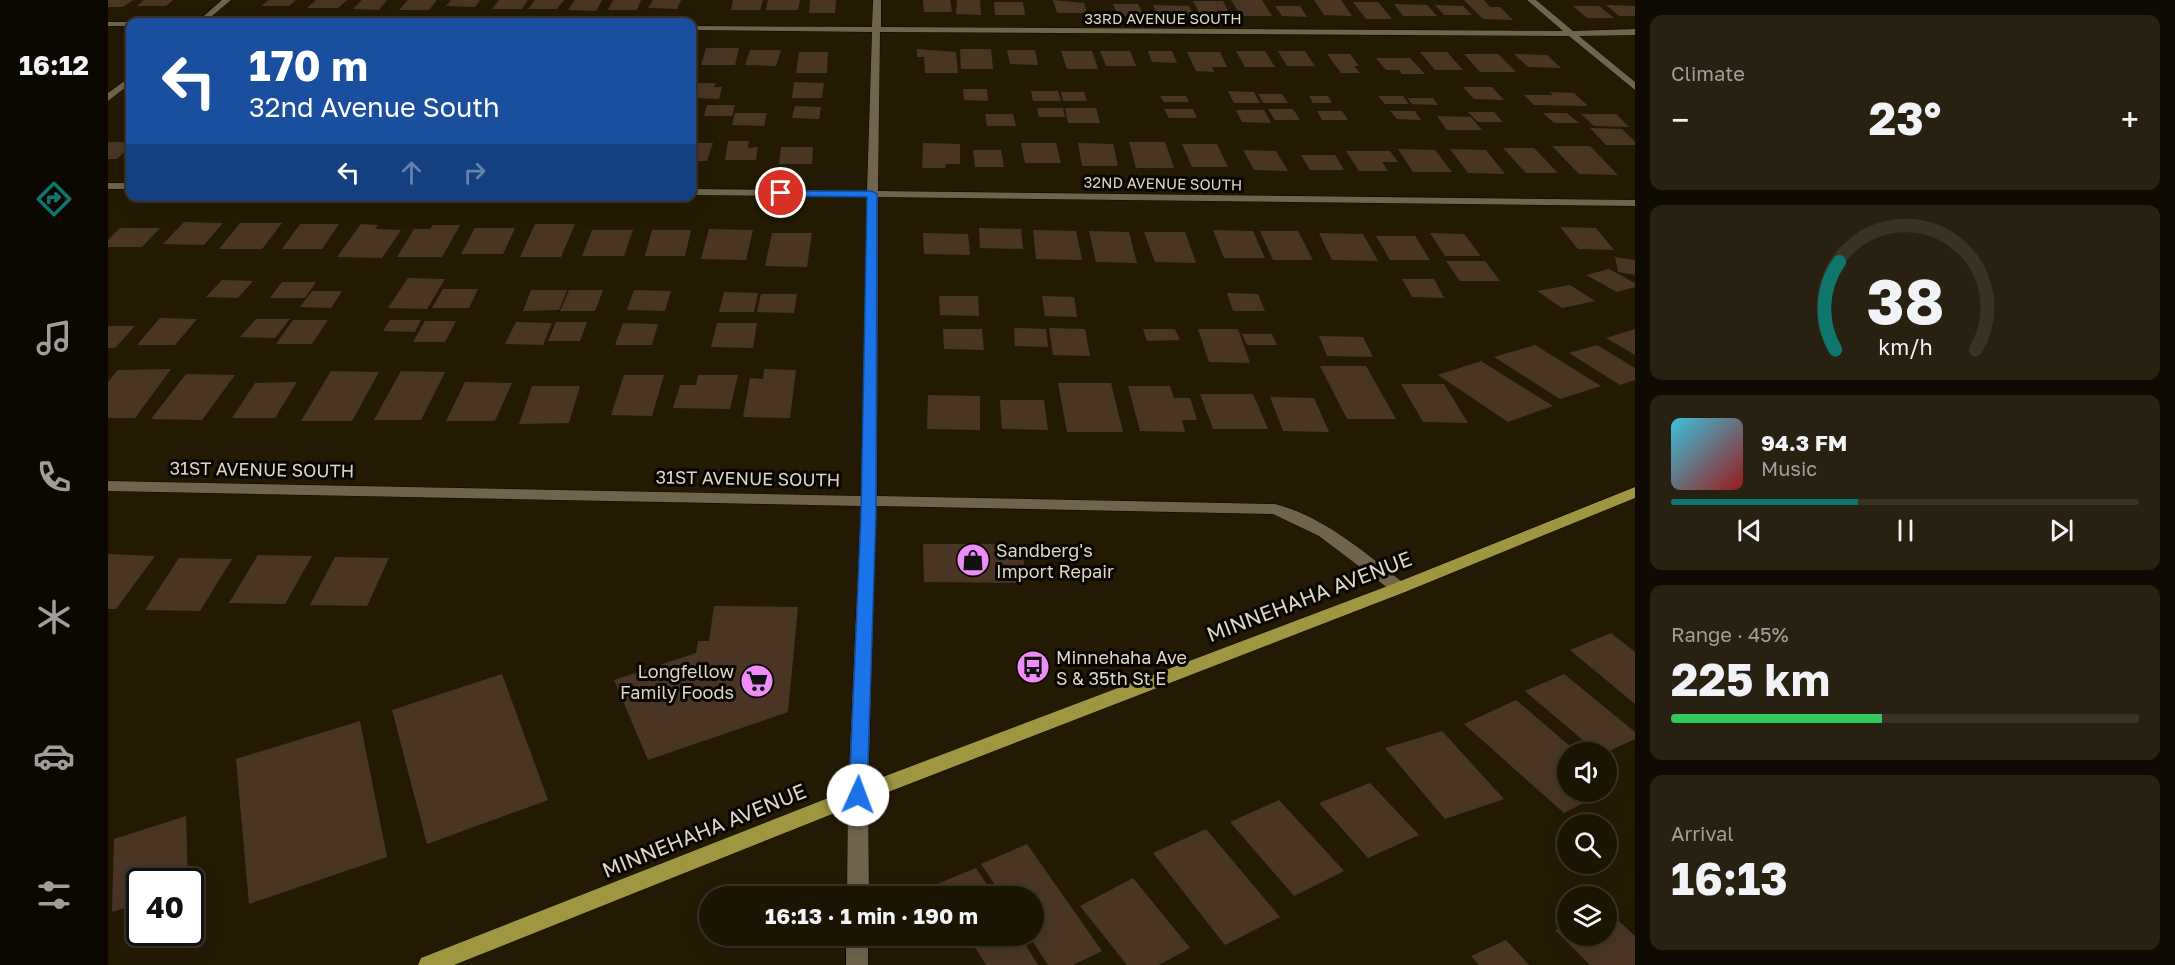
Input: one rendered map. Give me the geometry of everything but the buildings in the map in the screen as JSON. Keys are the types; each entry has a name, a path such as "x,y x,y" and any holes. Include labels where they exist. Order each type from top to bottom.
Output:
{"main road":[{"name":"MINNEHAHA AVENUE","path":"429,965 858,795 1399,588 1635,492"}],"street":[{"path":"206,18 227,0"},
{"path":"858,886 858,795 869,500 872,194 877,0"},
{"path":"1531,0 1635,87"},
{"path":"108,24 126,24"},
{"name":"33RD AVENUE SOUTH","path":"696,28 1635,32"},
{"path":"108,98 126,83"},
{"path":"108,186 126,186"},
{"name":"32ND AVENUE SOUTH","path":"696,192 1635,203"},
{"name":"31ST AVENUE SOUTH","path":"108,486 1275,509 1298,516 1327,532 1399,588"},
{"path":"857,946 857,965"}],"place":[{"name":"Sandberg's Import Repair","path":"973,560"},
{"name":"Minnehaha Ave S & 35th St E","path":"1033,667"},
{"name":"Longfellow Family Foods","path":"757,681"}],"route":[{"path":"781,193 872,194 868,513 858,795"}]}
